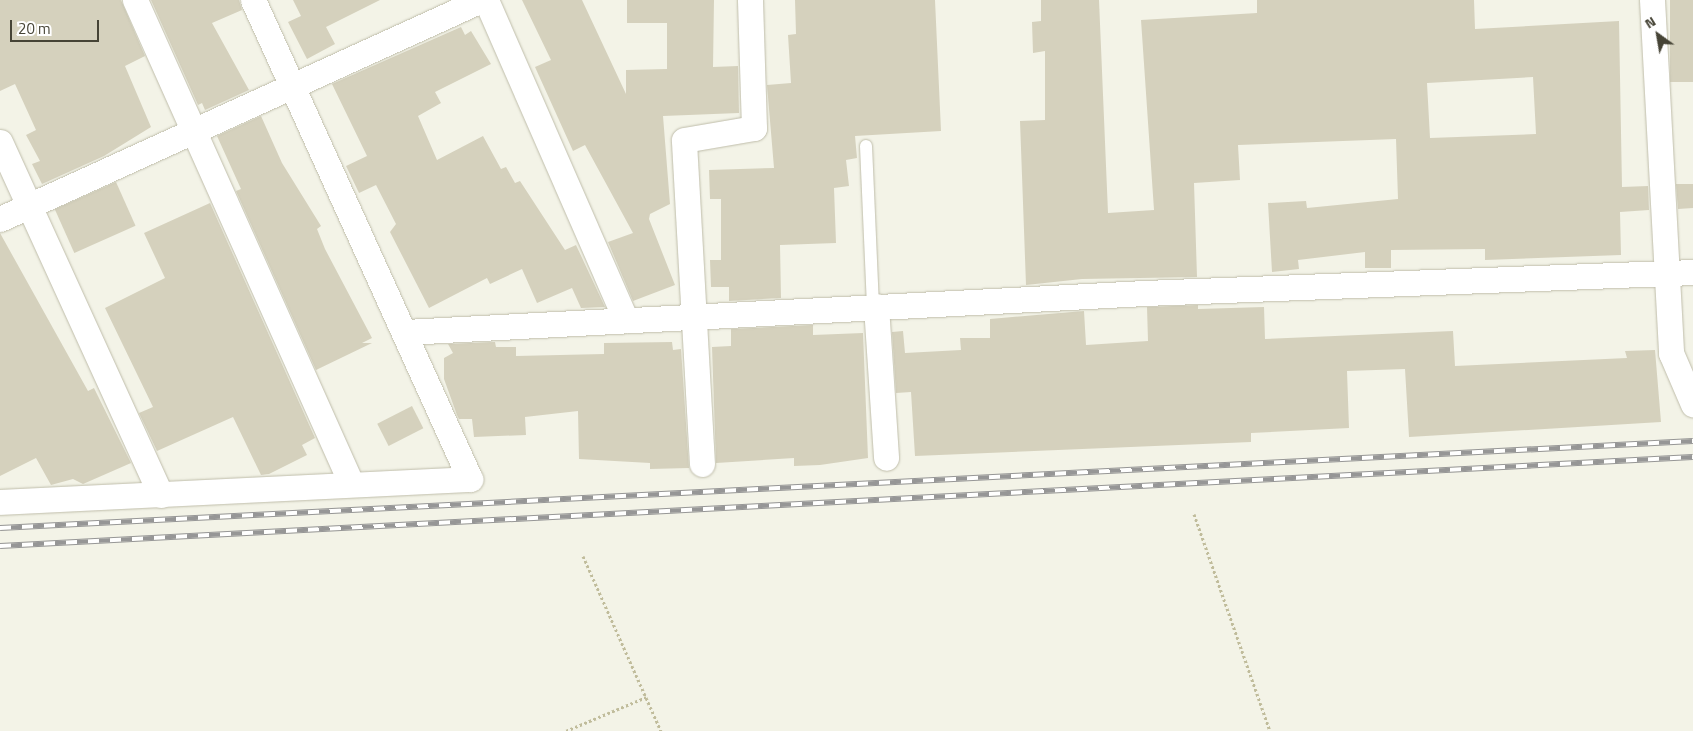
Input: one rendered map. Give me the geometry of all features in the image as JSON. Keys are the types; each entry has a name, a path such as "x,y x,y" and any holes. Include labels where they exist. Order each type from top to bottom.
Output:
{"street":[{"path":"135,0 351,483"},
{"path":"0,502 161,495 351,483 470,479 253,0"},
{"path":"0,219 195,132 291,85 481,0"},
{"path":"486,0 626,320"},
{"path":"702,464 692,315 684,140 754,128 750,0"},
{"path":"1652,0 1671,353 1693,404"},
{"path":"0,142 161,495"},
{"path":"405,332 874,306 1693,272"},
{"path":"874,306 886,458"}],"lane":[{"path":"866,146 874,306"}],"path":[{"path":"1194,514 1270,731"},
{"path":"583,556 661,731"},
{"path":"566,731 646,697"}],"building":[{"path":"0,0 121,0 145,56 125,66 151,127 104,156 42,184 32,164 40,161 26,135 36,130 15,84 0,91"},
{"path":"151,0 239,0 242,10 212,23 249,90 205,110 202,103 198,105"},
{"path":"293,0 380,0 326,27 335,44 307,59 288,22 301,16"},
{"path":"522,0 582,0 626,94 626,70 667,69 667,23 627,23 627,0 714,0 713,67 738,66 739,113 663,116 670,204 650,214 649,219 675,285 633,301 608,242 633,233 585,145 573,151 535,67 551,60"},
{"path":"795,0 935,0 941,131 855,136 857,158 846,160 849,186 834,188 836,243 780,245 781,298 729,301 729,287 711,287 710,260 721,260 721,199 710,199 709,170 774,168 767,85 791,83 788,35 796,34"},
{"path":"1041,0 1099,0 1108,213 1154,210 1141,20 1257,13 1257,0 1474,0 1475,29 1619,21 1622,187 1648,186 1649,210 1620,212 1621,255 1485,260 1485,249 1391,250 1391,268 1365,268 1365,252 1298,260 1299,269 1272,272 1268,203 1306,201 1307,208 1398,199 1396,139 1238,145 1240,180 1194,183 1197,277 1082,279 1026,285 1020,121 1045,120 1045,51 1033,53 1032,22 1041,21","holes":["1533,77 1536,134 1430,138 1427,83"]},
{"path":"1670,0 1693,0 1693,82 1670,82"},
{"path":"461,27 465,35 471,31 491,64 435,92 441,103 418,116 437,160 483,136 501,169 506,167 515,183 520,181 565,250 576,245 605,307 581,308 572,288 537,303 522,269 490,284 487,278 429,308 390,232 396,224 376,185 359,193 346,166 367,156 332,84"},
{"path":"261,116 282,163 321,226 317,229 325,249 372,338 362,343 372,343 316,370 236,191 241,189 217,136"},
{"path":"116,182 136,226 74,253 55,209"},
{"path":"1676,184 1693,184 1693,208 1678,209"},
{"path":"210,203 315,438 302,445 307,455 269,474 261,475 233,417 157,451 139,413 153,407 105,308 165,278 144,233"},
{"path":"0,233 88,391 94,388 131,463 83,484 73,479 51,485 36,458 0,476"},
{"path":"1198,305 1198,309 1264,307 1265,339 1453,331 1455,366 1627,358 1625,351 1655,350 1661,422 1409,437 1405,369 1347,371 1349,428 1251,433 1251,442 915,456 911,392 896,393 892,332 903,331 905,353 961,350 960,338 990,338 990,319 1084,311 1086,345 1148,341 1147,307"},
{"path":"813,325 813,335 863,333 868,458 820,465 794,466 794,458 716,463 712,347 731,346 731,329"},
{"path":"495,342 496,347 516,347 516,356 604,354 604,343 672,342 673,350 681,349 689,468 650,469 650,463 579,459 578,411 525,417 526,435 474,437 472,419 459,419 457,415 444,379 444,358 453,353 448,344"},
{"path":"412,406 423,428 389,446 377,424"}],"railway":[{"path":"0,528 1693,441"},
{"path":"0,546 1693,457"}]}
